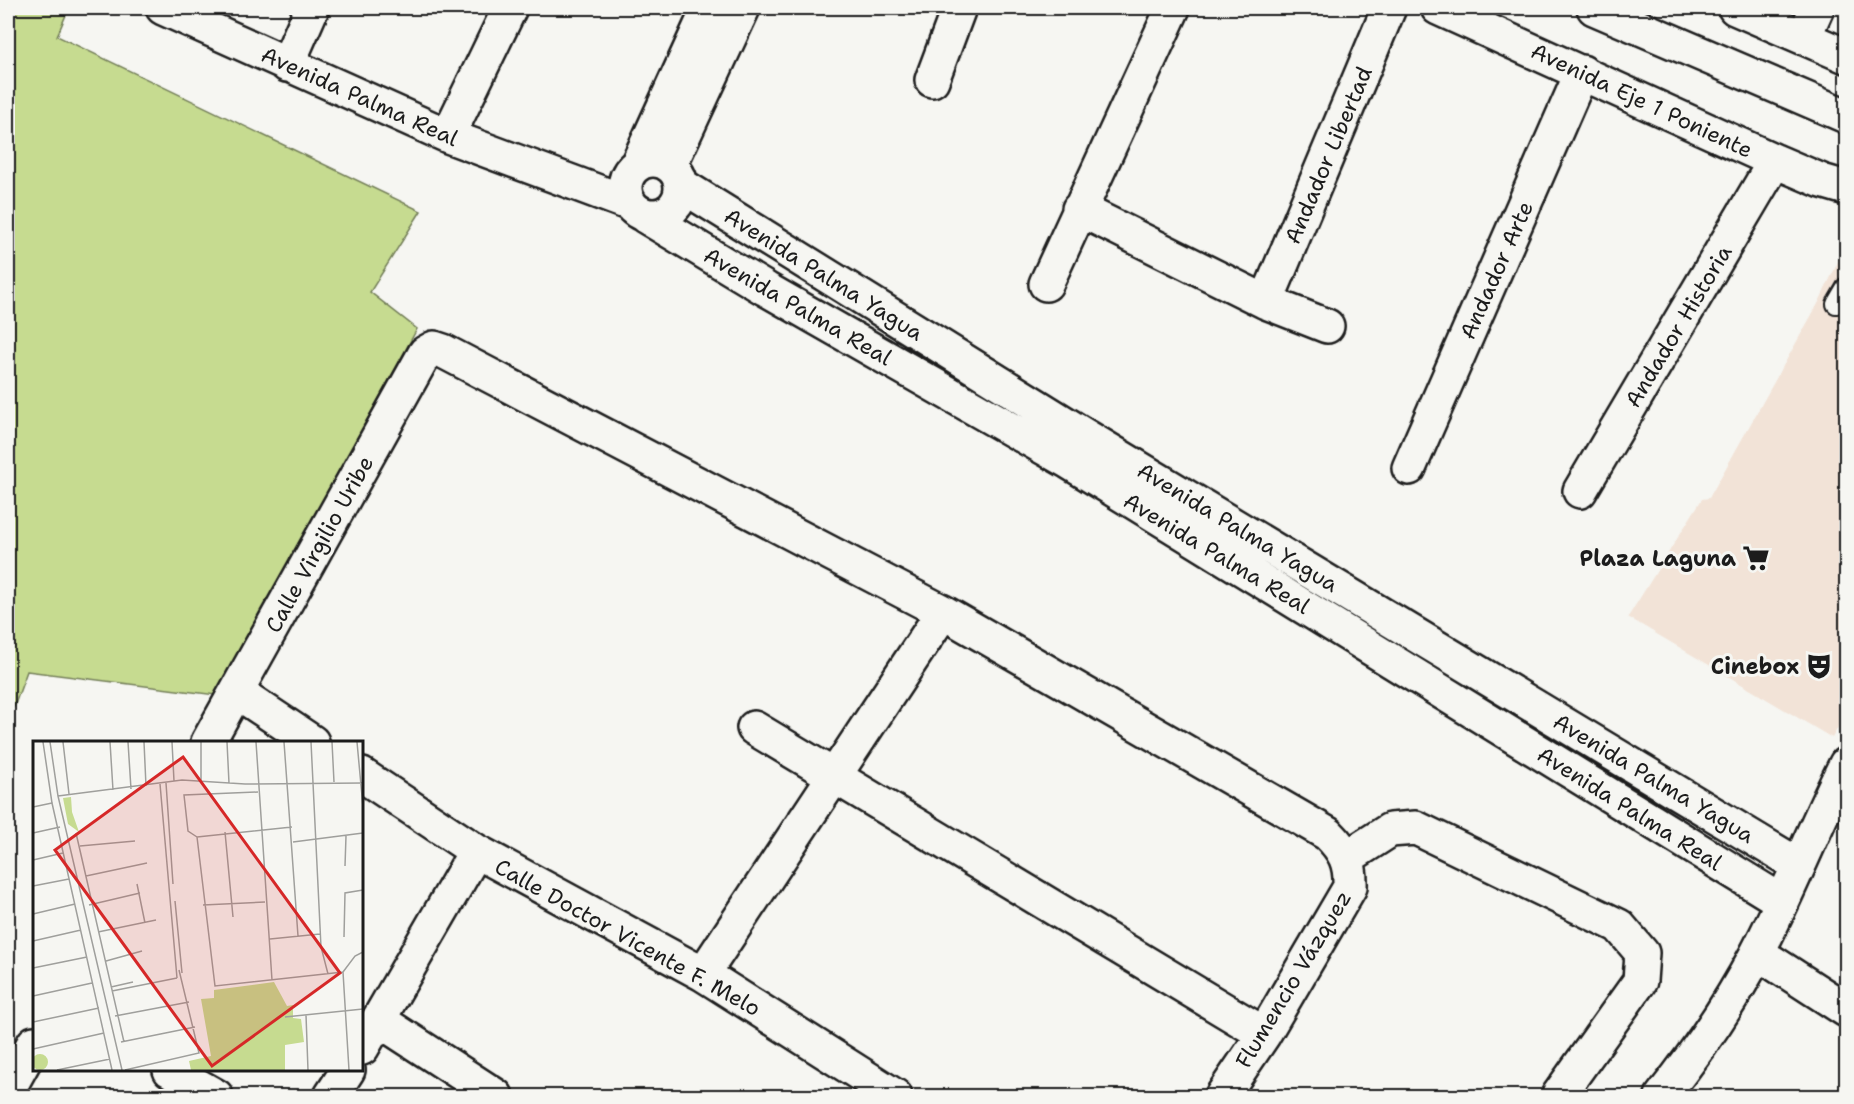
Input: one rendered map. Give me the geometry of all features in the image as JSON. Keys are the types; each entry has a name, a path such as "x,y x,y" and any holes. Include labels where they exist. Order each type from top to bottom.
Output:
{"street":[{"name":"Avenida Palma Real","path":"163,8 448,136 637,209 1076,448 1433,685 1781,901"},
{"path":"287,65 312,8"},
{"path":"448,136 510,8"},
{"path":"709,8 663,171 677,203 672,210 663,215 637,209 625,181 663,171 743,8"},
{"path":"932,80 959,8"},
{"path":"1046,284 1173,8"},
{"name":"Andador Libertad","path":"1266,302 1389,8"},
{"name":"Avenida Eje 1 Poniente","path":"1438,8 1775,162 1846,188"},
{"path":"1594,8 1846,116"},
{"path":"1735,8 1846,56"},
{"path":"1804,37 1817,8"},
{"name":"Andador Arte","path":"1409,468 1582,72"},
{"name":"Andador Historia","path":"1580,491 1775,162"},
{"name":"Avenida Palma Yagua","path":"663,171 1076,448 1450,655 1798,865"},
{"path":"1079,209 1266,302 1327,326"},
{"name":"Calle Virgilio Uribe","path":"209,741 425,353 434,348 943,612"},
{"path":"703,974 943,612 1328,834 1348,857 1390,830 1416,828 1619,926 1642,953 1640,981 1558,1096"},
{"path":"1433,685 1450,655"},
{"path":"237,692 310,741"},
{"path":"754,728 832,777 1264,1034"},
{"path":"1662,1096 1695,1054 1731,1000 1758,953 1798,865 1845,773"},
{"name":"Calle Doctor Vicente F. Melo","path":"363,776 476,851 703,974 895,1096"},
{"path":"363,1046 476,851"},
{"name":"Flumencio Vázquez","path":"1222,1096 1264,1034 1350,887 1351,870 1348,857"},
{"path":"1758,953 1846,1010"},
{"path":"379,1020 496,1096"},
{"path":"8,1090 33,1046"},
{"path":"172,1071 216,1096"},
{"path":"331,1096 347,1071"}],"lane":[{"path":"1836,304 1846,287"}],"shaded area":[{"name":"Plaza Laguna","path":"1846,245 1846,713 1832,738 1628,617 1702,499 1709,498 1819,302"}],"green space":[{"path":"8,8 69,8 57,36 421,211 370,292 417,329 216,695 27,671 14,707 8,702"}],"place":[{"name":"Plaza Laguna","path":"1756,558"},
{"name":"Cinebox","path":"1819,666"}]}
